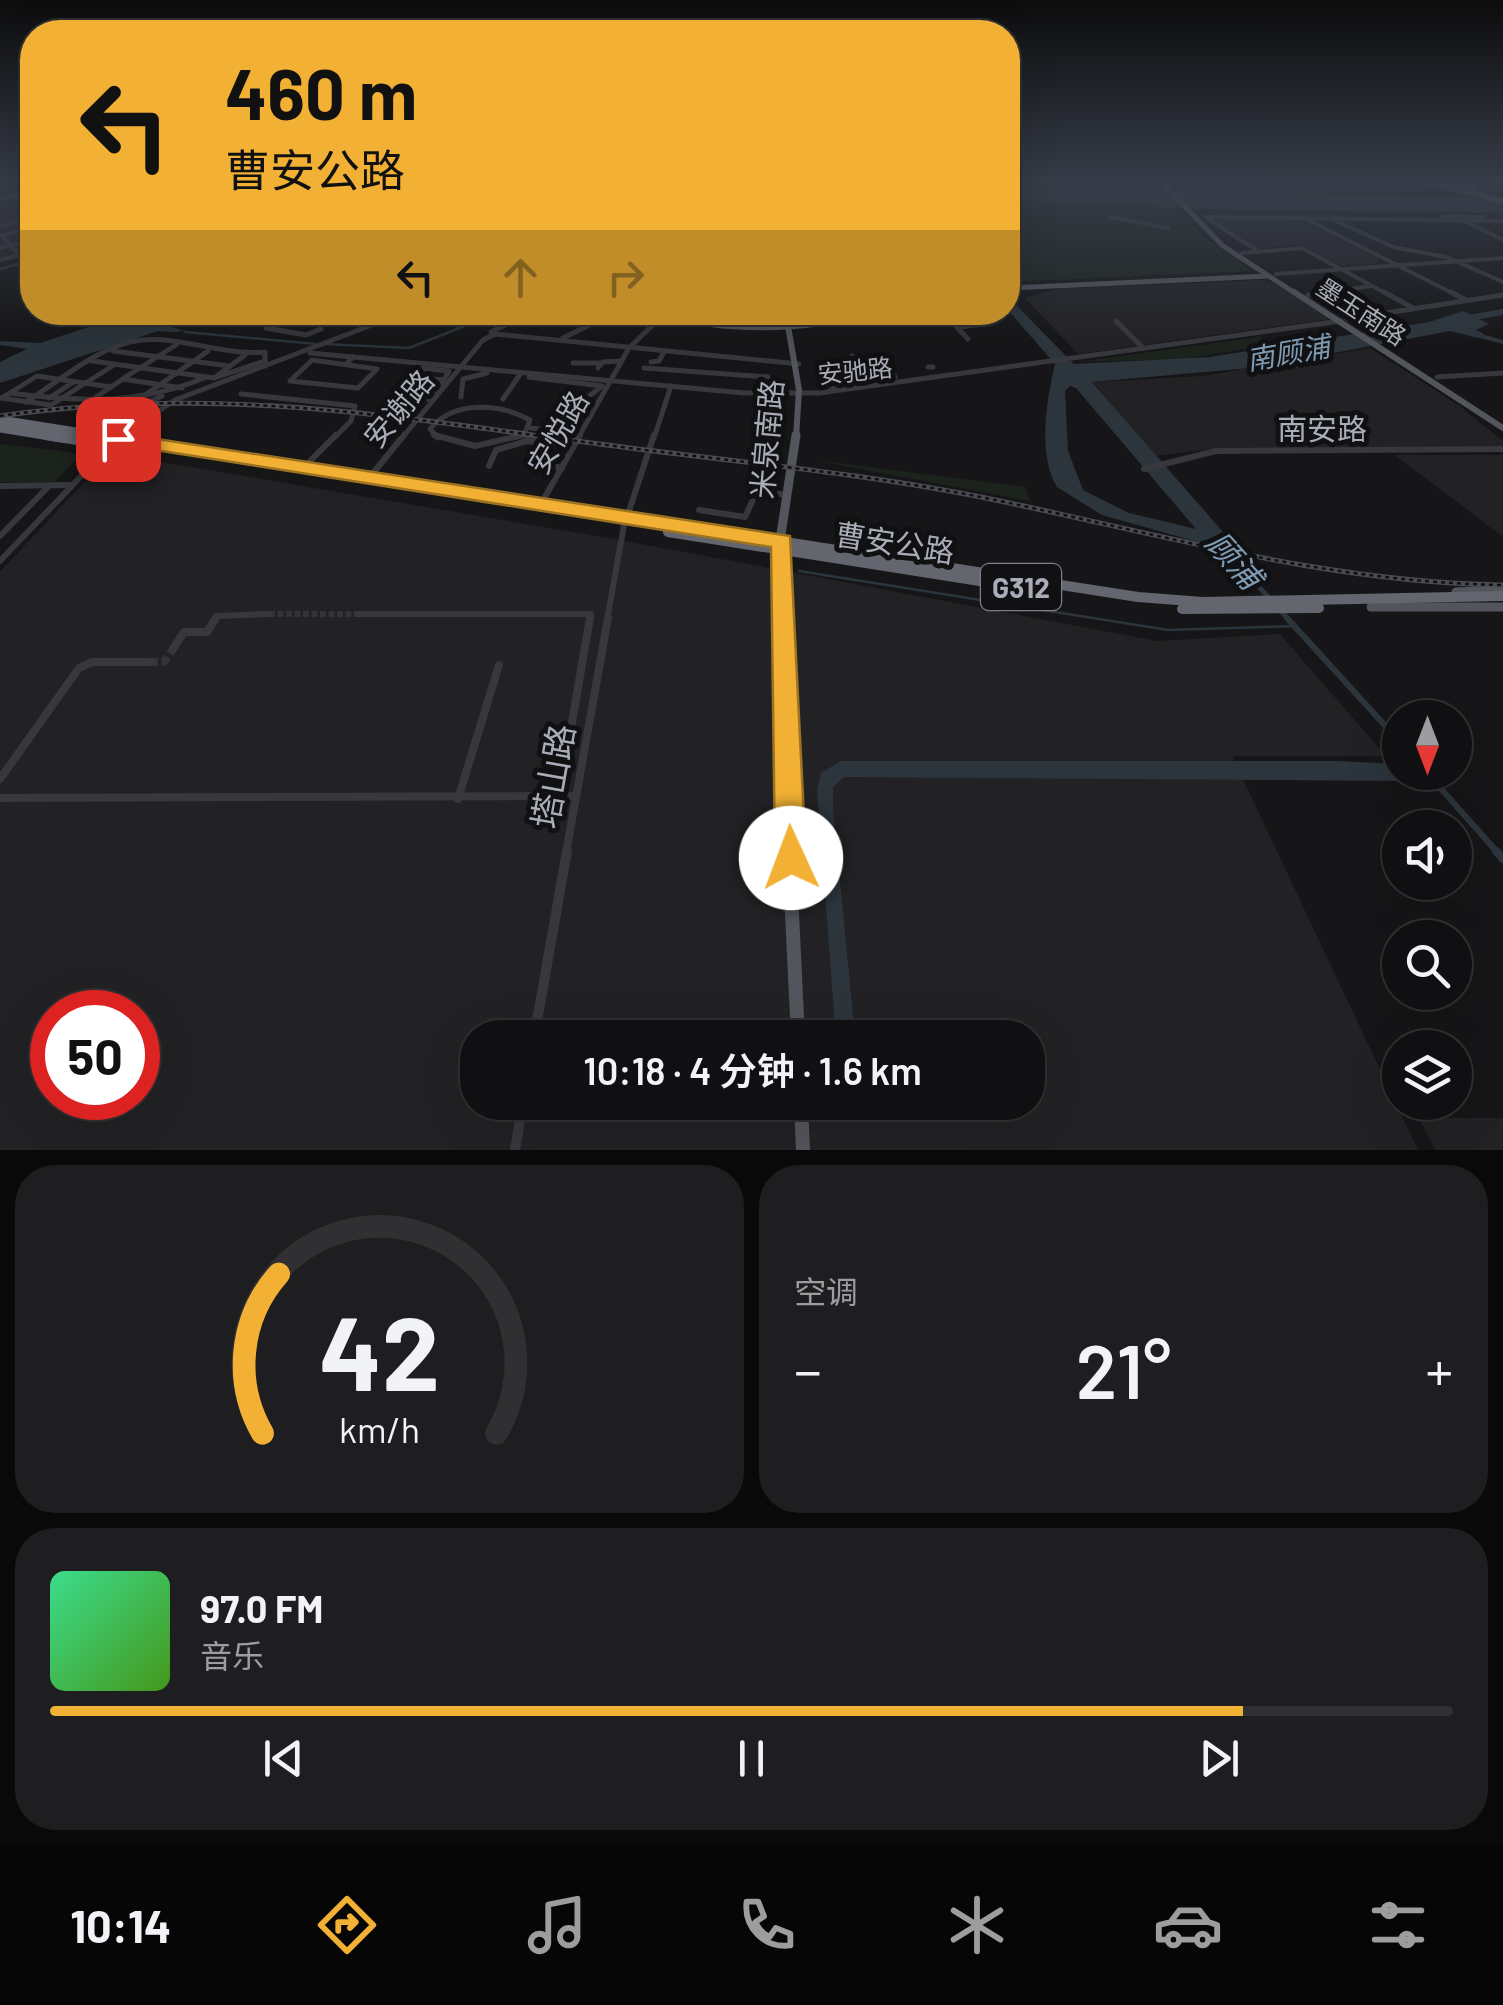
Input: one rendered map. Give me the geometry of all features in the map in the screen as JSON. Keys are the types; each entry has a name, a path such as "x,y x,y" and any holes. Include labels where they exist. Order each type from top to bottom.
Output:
{"highway":[{"name":"曹安公路","path":"3,424 1142,605 1503,599"},
{"name":"曹安公路","path":"3,424 625,521"}],"main road":[{"name":"墨玉南路","path":"1217,236 1344,320"},
{"name":"墨玉南路","path":"1218,236 1271,274 1437,376 1503,425"},
{"path":"1020,285 1271,274"},
{"path":"714,325 800,325"},
{"path":"788,327 798,325"},
{"name":"米泉南路","path":"788,327 800,364 801,394 782,546 797,1020"},
{"name":"墨玉南路","path":"1385,346 1503,425"},
{"path":"802,1120 803,1150"}],"street":[{"path":"0,262 20,255 1,236"},
{"path":"1234,236 1259,252"},
{"path":"1340,236 1466,300"},
{"path":"1369,236 1394,247 1456,261 1503,282"},
{"path":"0,248 20,243"},
{"path":"1242,254 1298,247 1413,308"},
{"path":"1271,274 1503,258"},
{"path":"1308,294 1371,286"},
{"name":"安驰路","path":"313,350 521,374 801,394 1503,295"},
{"path":"1116,321 1144,348"},
{"path":"273,325 269,327 271,332 306,335 321,329"},
{"path":"114,442 174,405 376,325"},
{"path":"483,340 500,325"},
{"path":"563,340 591,325"},
{"name":"安悦路","path":"540,506 629,348 651,325"},
{"path":"957,327 974,325"},
{"path":"957,327 968,340"},
{"path":"483,340 513,332 629,348 800,364"},
{"path":"26,402 111,350 142,340 210,350 265,352 266,363"},
{"name":"安谢路","path":"368,479 483,340"},
{"path":"92,400 176,345"},
{"path":"111,350 230,366"},
{"path":"144,396 210,350"},
{"path":"80,433 112,415 210,378 313,350"},
{"path":"651,362 658,362 664,351"},
{"path":"91,361 210,378 250,352"},
{"path":"346,364 354,356"},
{"path":"852,356 870,385"},
{"path":"312,360 346,364 377,369 358,388 290,380 312,360"},
{"path":"884,360 896,375 870,385 830,387 818,370 884,360"},
{"path":"573,362 599,366 622,361"},
{"path":"0,561 4,552 142,418 174,400 266,363"},
{"path":"0,398 51,406 114,364"},
{"path":"660,366 739,378 768,377"},
{"path":"419,368 449,371 446,382 428,399"},
{"path":"644,368 673,368"},
{"path":"461,398 463,379 476,373 521,374 602,386 588,397 582,414 552,414"},
{"path":"1437,376 1503,373"},
{"path":"503,399 521,374"},
{"path":"0,398 37,376 111,387"},
{"path":"411,376 463,385"},
{"path":"123,379 183,388"},
{"path":"48,399 74,382"},
{"name":"塔山路","path":"537,1020 625,521 671,386"},
{"path":"10,393 59,400 168,394"},
{"path":"240,394 355,406 350,421 302,469"},
{"path":"530,427 526,416 479,408 438,418 430,429 435,438 474,446 524,435 576,442"},
{"path":"112,415 142,418"},
{"path":"530,427 549,433 581,434"},
{"path":"524,435 530,427"},
{"path":"489,466 496,450 529,441 563,446 551,466 562,468"},
{"name":"南安路","path":"1144,468 1216,452 1503,450"},
{"path":"700,510 745,516 764,473"},
{"path":"0,486 72,485"},
{"path":"0,536 50,486"},
{"path":"757,491 789,495"},
{"path":"173,649 184,632 207,632 217,616 269,614"},
{"path":"357,614 591,614 567,751"},
{"path":"0,779 79,668 92,662 150,662"},
{"path":"458,799 499,664"},
{"path":"0,798 576,796"},
{"path":"515,1150 520,1120"}],"shaded area":[{"path":"0,236 20,236 20,256 0,262"},
{"path":"1020,236 1203,236 1253,271 1020,281"},
{"path":"1237,236 1332,236 1379,259 1376,264 1342,266 1298,244 1257,249"},
{"path":"1262,280 1275,283 1331,319 1078,354 1025,298 1056,289"},
{"path":"1259,337 1283,343 1182,359 1077,362"},
{"path":"1370,348 1458,405 1503,441 1503,446 1219,448 1155,456 1093,382 1202,376"},
{"path":"0,444 77,455 54,482 0,482"},
{"path":"120,455 620,540 1157,641 1280,634 1382,756 1232,756 1382,1074 1382,1120 1404,1120 1418,1150 0,1150 0,572 104,461"},
{"path":"1395,455 1503,455 1503,537"},
{"path":"813,460 1025,487 1030,501"},
{"path":"1503,1118 1503,1150 1435,1150 1420,1120"}],"water":[{"path":"1020,309 1074,364 1210,357 1429,322 1463,311 1489,324 1476,330 1484,334 1478,338 1450,331 1261,367 1092,382 1251,564 1246,567 1254,577 1249,578 1198,542 1102,515 1057,487 1045,443 1055,364 1020,324","holes":["1070,386 1076,388 1196,529 1129,513 1083,490 1068,451 1065,391"]},
{"path":"95,325 178,325 172,327 185,331 158,331 0,383 0,362 27,349 0,345 0,341 40,343"},
{"path":"841,761 1382,763 1382,781 844,777 833,787 833,808 853,1020 835,1020 817,789 821,773"}],"waterway":[{"path":"0,269 20,263"},
{"name":"南顾浦","path":"1468,318 1503,312"},
{"path":"324,344 409,348 467,325"},
{"path":"160,330 177,331"},
{"path":"185,332 316,344"},
{"path":"1477,335 1503,342"},
{"path":"799,571 1168,630 1295,626"},
{"name":"顾浦","path":"1247,574 1270,599"},
{"name":"顾浦","path":"1281,611 1289,620"},
{"name":"顾浦","path":"1287,618 1382,722"},
{"name":"顾浦","path":"1442,790 1498,853"},
{"name":"顾浦","path":"1496,851 1503,859"}],"tunnel":[{"path":"269,614 357,614"},
{"path":"150,662 164,662 173,649"}],"railway":[{"path":"0,416 154,403 228,404 373,415 900,483 1312,567 1374,576 1503,585"}],"route":[{"path":"118,439 782,541 779,569 791,858"}]}
